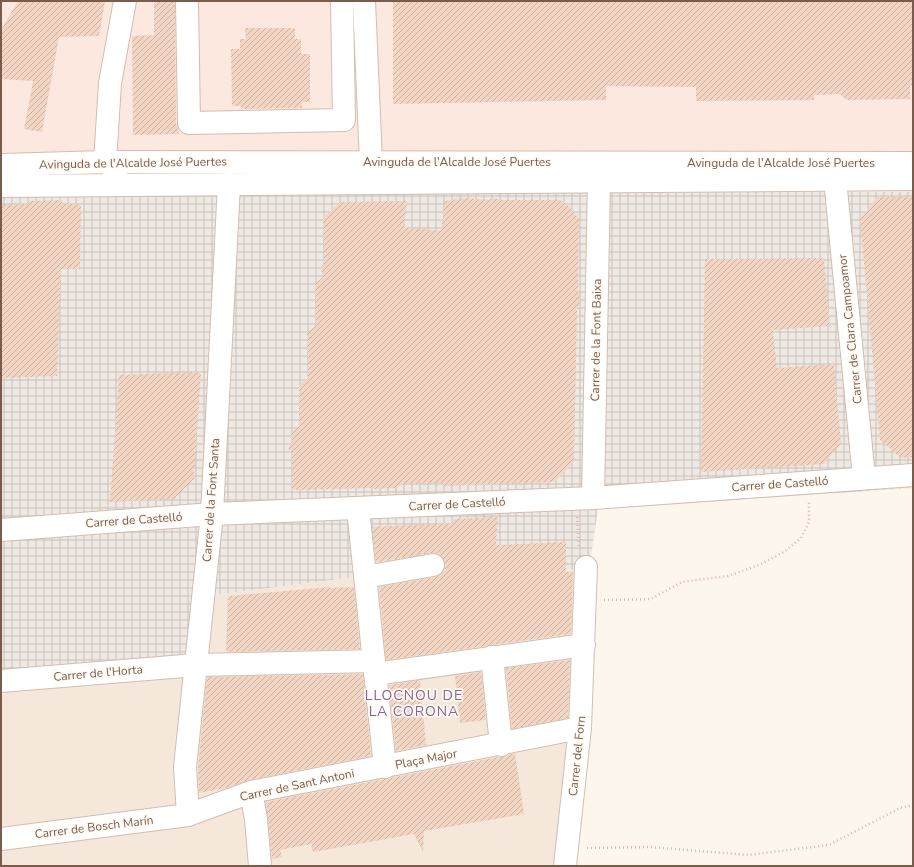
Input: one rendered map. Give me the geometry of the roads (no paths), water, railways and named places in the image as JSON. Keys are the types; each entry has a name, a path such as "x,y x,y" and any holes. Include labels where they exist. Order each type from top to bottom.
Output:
{"street":[{"path":"126,1 110,83 104,162 151,185"},
{"path":"188,1 189,123 369,120"},
{"path":"342,1 344,120"},
{"path":"364,1 371,162"},
{"name":"Avinguda de l'Alcalde José Puertes","path":"1,165 104,162 913,163"},
{"name":"Carrer de Clara Campoamor","path":"835,179 864,478"},
{"name":"Avinguda de l'Alcalde José Puertes","path":"1,186 913,179"},
{"name":"Carrer de la Font Baixa","path":"585,498 599,181"},
{"name":"Carrer de la Font Santa","path":"188,815 185,767 212,514 229,184"},
{"name":"Carrer de Castelló","path":"1,530 212,514 358,509 585,498 913,475"},
{"name":"Plaça Major","path":"358,509 385,767 580,728"},
{"path":"365,577 433,565"},
{"name":"Carrer del Forn","path":"566,857 580,728 586,567"},
{"path":"374,667 492,658 584,645"},
{"path":"492,658 501,745"},
{"name":"Carrer de l'Horta","path":"1,681 196,665 374,667"},
{"name":"Carrer de Sant Antoni","path":"188,815 251,792 385,767"},
{"path":"251,792 256,819 260,866"},
{"name":"Carrer de Bosch Marín","path":"1,839 188,815"}],"district":[{"name":"LLOCNOU DE LA CORONA","path":"414,704"}]}
